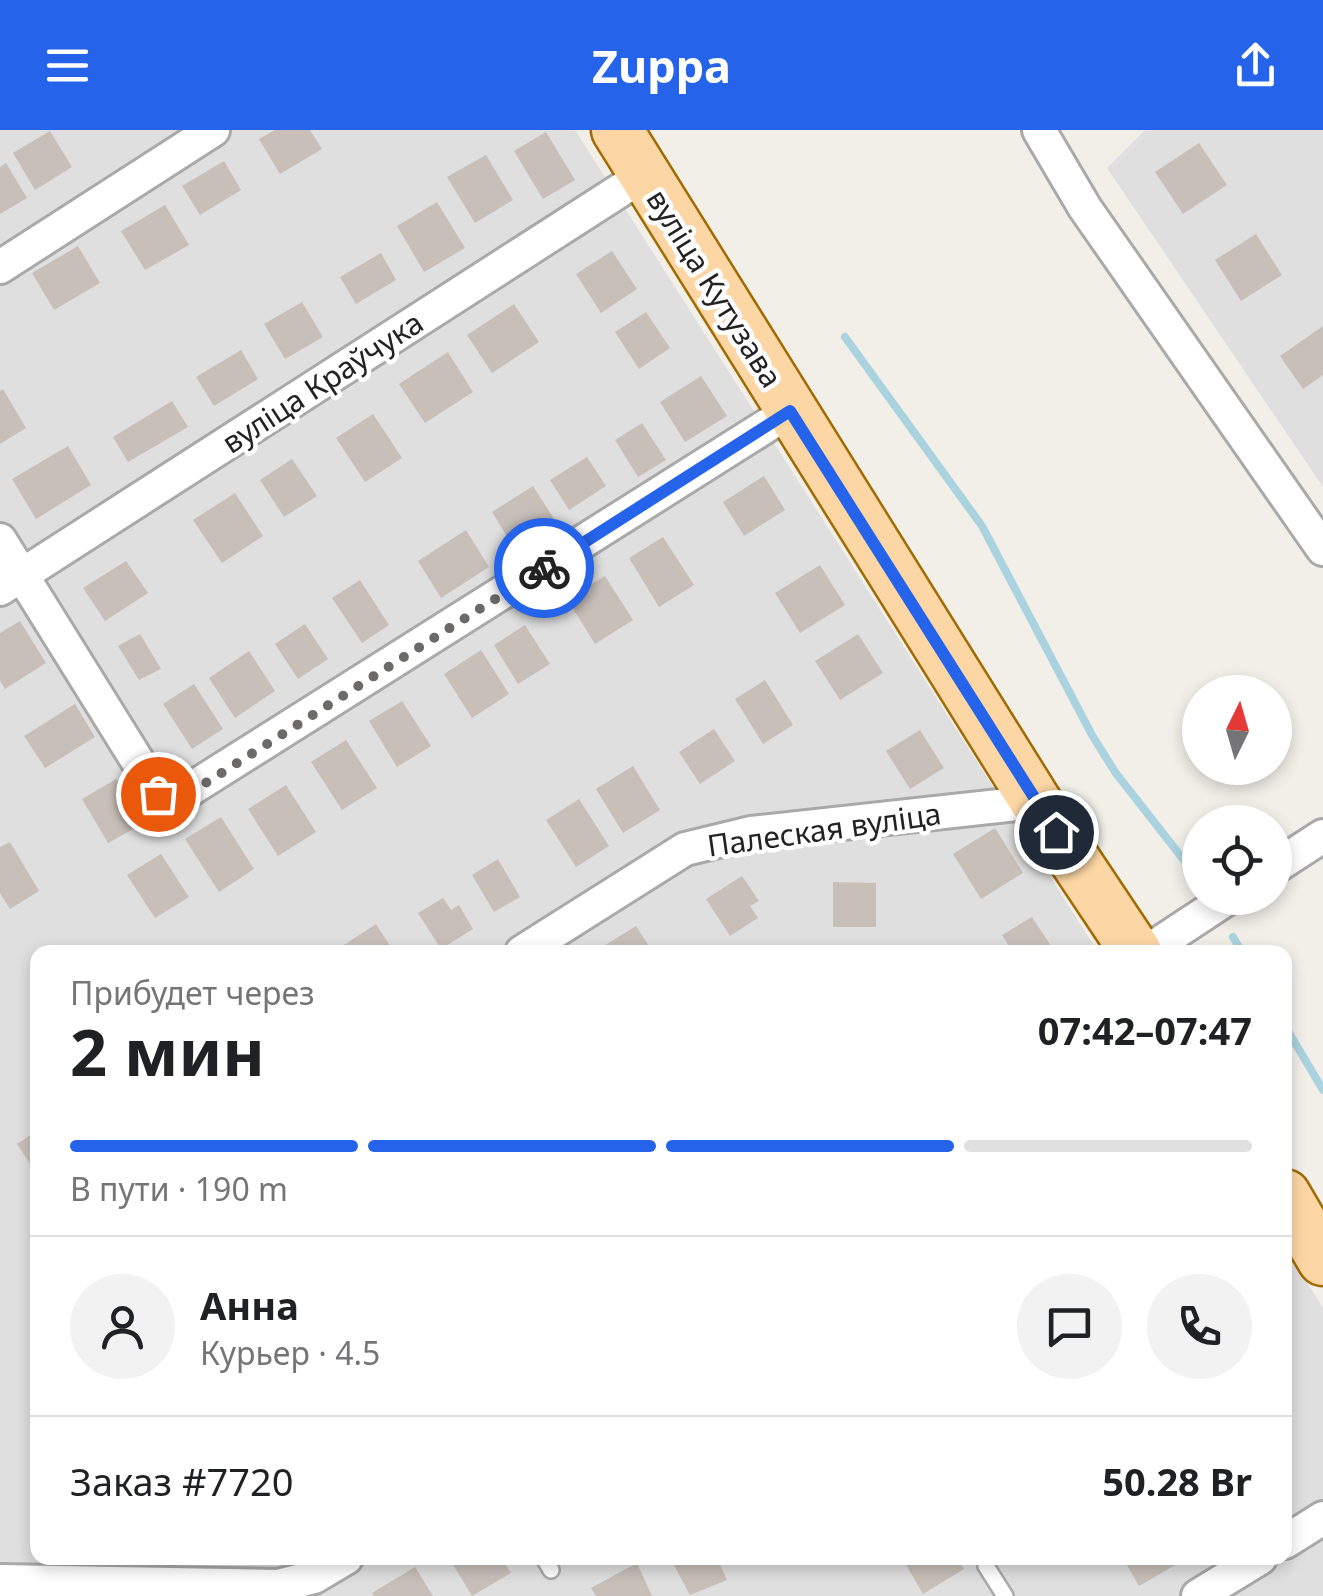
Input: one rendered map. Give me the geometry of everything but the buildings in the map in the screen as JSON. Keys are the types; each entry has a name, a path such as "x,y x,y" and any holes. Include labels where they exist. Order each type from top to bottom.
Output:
{"main road":[{"name":"вуліца Кутузава","path":"617,130 1036,802 1131,945"},
{"path":"1292,1207 1323,1260"}],"street":[{"path":"0,267 212,130"},
{"path":"1039,130 1085,208 1323,549"},
{"name":"вуліца Краўчука","path":"11,582 644,174"},
{"path":"0,540 11,582 158,794 175,800 790,411"},
{"name":"Палеская вуліца","path":"539,945 558,937 685,849 752,833 1036,802"},
{"path":"1292,857 1323,836"},
{"path":"1157,945 1202,915"},
{"path":"1292,1538 1323,1518"},
{"path":"0,1581 320,1586 340,1565"},
{"path":"1210,1584 1247,1565"}],"lane":[{"path":"986,1566 1005,1596"}],"shaded area":[{"path":"0,130 575,130 1094,945 30,945 30,1565 1292,1565 1292,1258 1323,1308 1323,1596 0,1596"},
{"path":"1145,130 1323,130 1323,487 1107,168"}],"waterway":[{"path":"845,337 982,526 1092,735 1115,772 1182,858"},
{"path":"1233,937 1238,945"},
{"path":"1292,1038 1323,1090"}],"way so far":[{"path":"158,794 175,800 190,793 544,568"}],"route":[{"path":"544,568 790,411 1056,832"}]}
